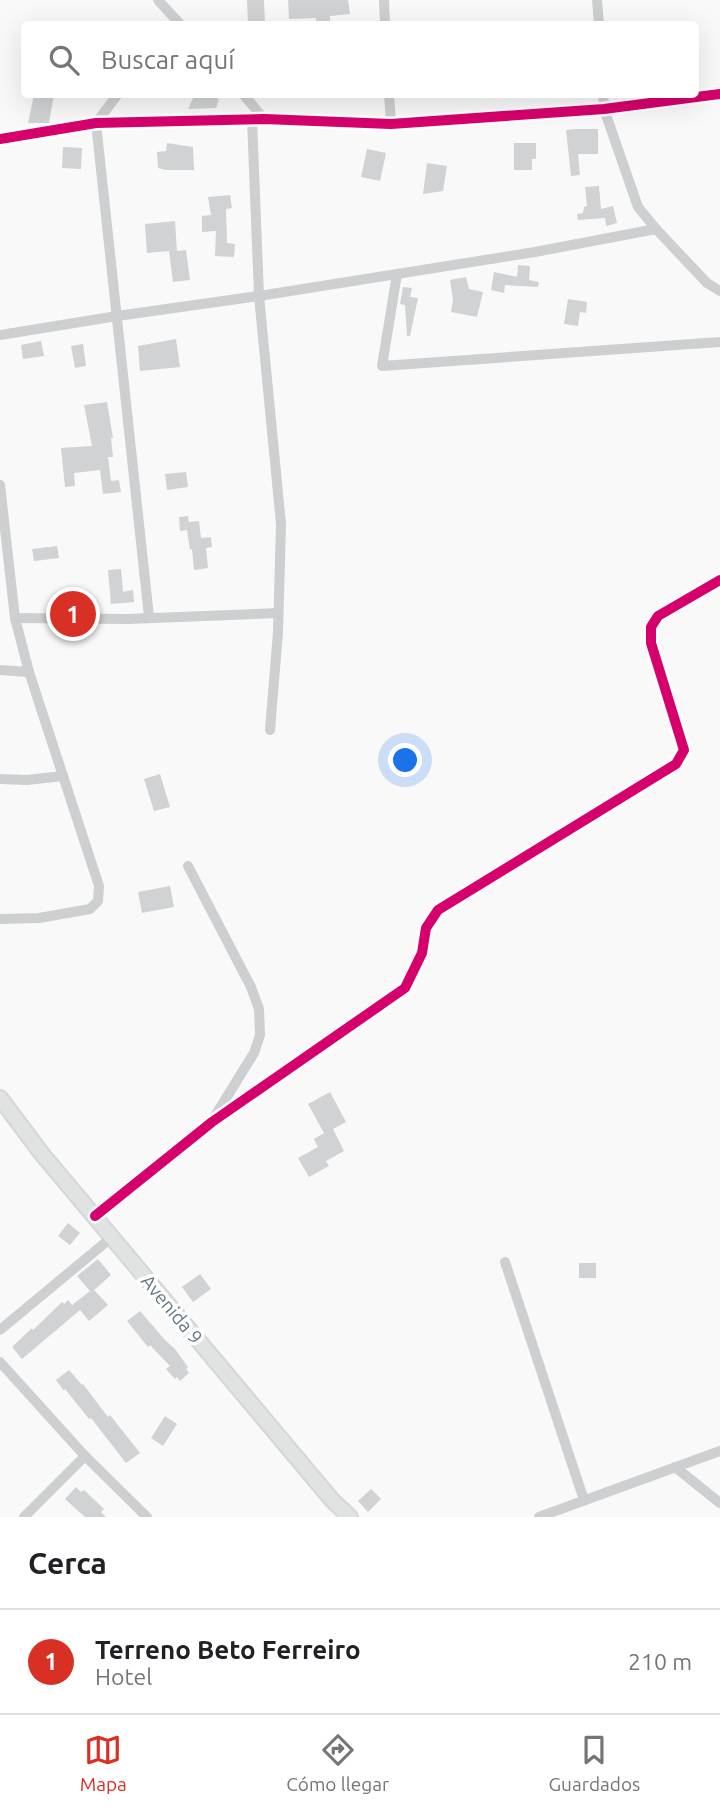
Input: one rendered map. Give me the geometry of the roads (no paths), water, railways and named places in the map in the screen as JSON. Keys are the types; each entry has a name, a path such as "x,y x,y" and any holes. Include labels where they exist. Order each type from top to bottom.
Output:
{"main road":[{"name":"Avenida 9","path":"0,1098 4,1114 42,1154 332,1500 350,1517"}],"street":[{"path":"158,0 174,21"},
{"path":"384,0 385,21"},
{"path":"597,0 599,21"},
{"path":"699,97 720,94"},
{"path":"115,98 96,123 149,617"},
{"path":"246,98 264,119"},
{"path":"389,98 391,124"},
{"path":"603,98 604,109 638,207 708,283 720,291"},
{"path":"0,139 96,123 264,119 391,124 604,109 689,98"},
{"path":"252,119 259,296 281,524 270,730"},
{"path":"0,335 397,274 656,229"},
{"path":"397,274 382,366 720,342"},
{"path":"0,485 15,618 29,671 99,886 99,901 90,909 40,918 0,919"},
{"path":"95,1216 212,1122 405,988 422,953 426,928 438,910 676,764 684,750 651,643 651,627 658,617 720,580"},
{"path":"15,618 128,619 278,613"},
{"path":"0,670 29,671"},
{"path":"0,779 27,780 63,776"},
{"path":"188,866 251,987 259,1009 260,1035 254,1053 212,1122"},
{"path":"0,1330 111,1237"},
{"path":"505,1262 584,1500"},
{"path":"0,1362 85,1456 147,1517"},
{"path":"539,1517 720,1451"},
{"path":"24,1517 85,1456"},
{"path":"675,1467 720,1503"}],"place":[{"name":"Terreno Beto Ferreiro","path":"73,614"}]}
